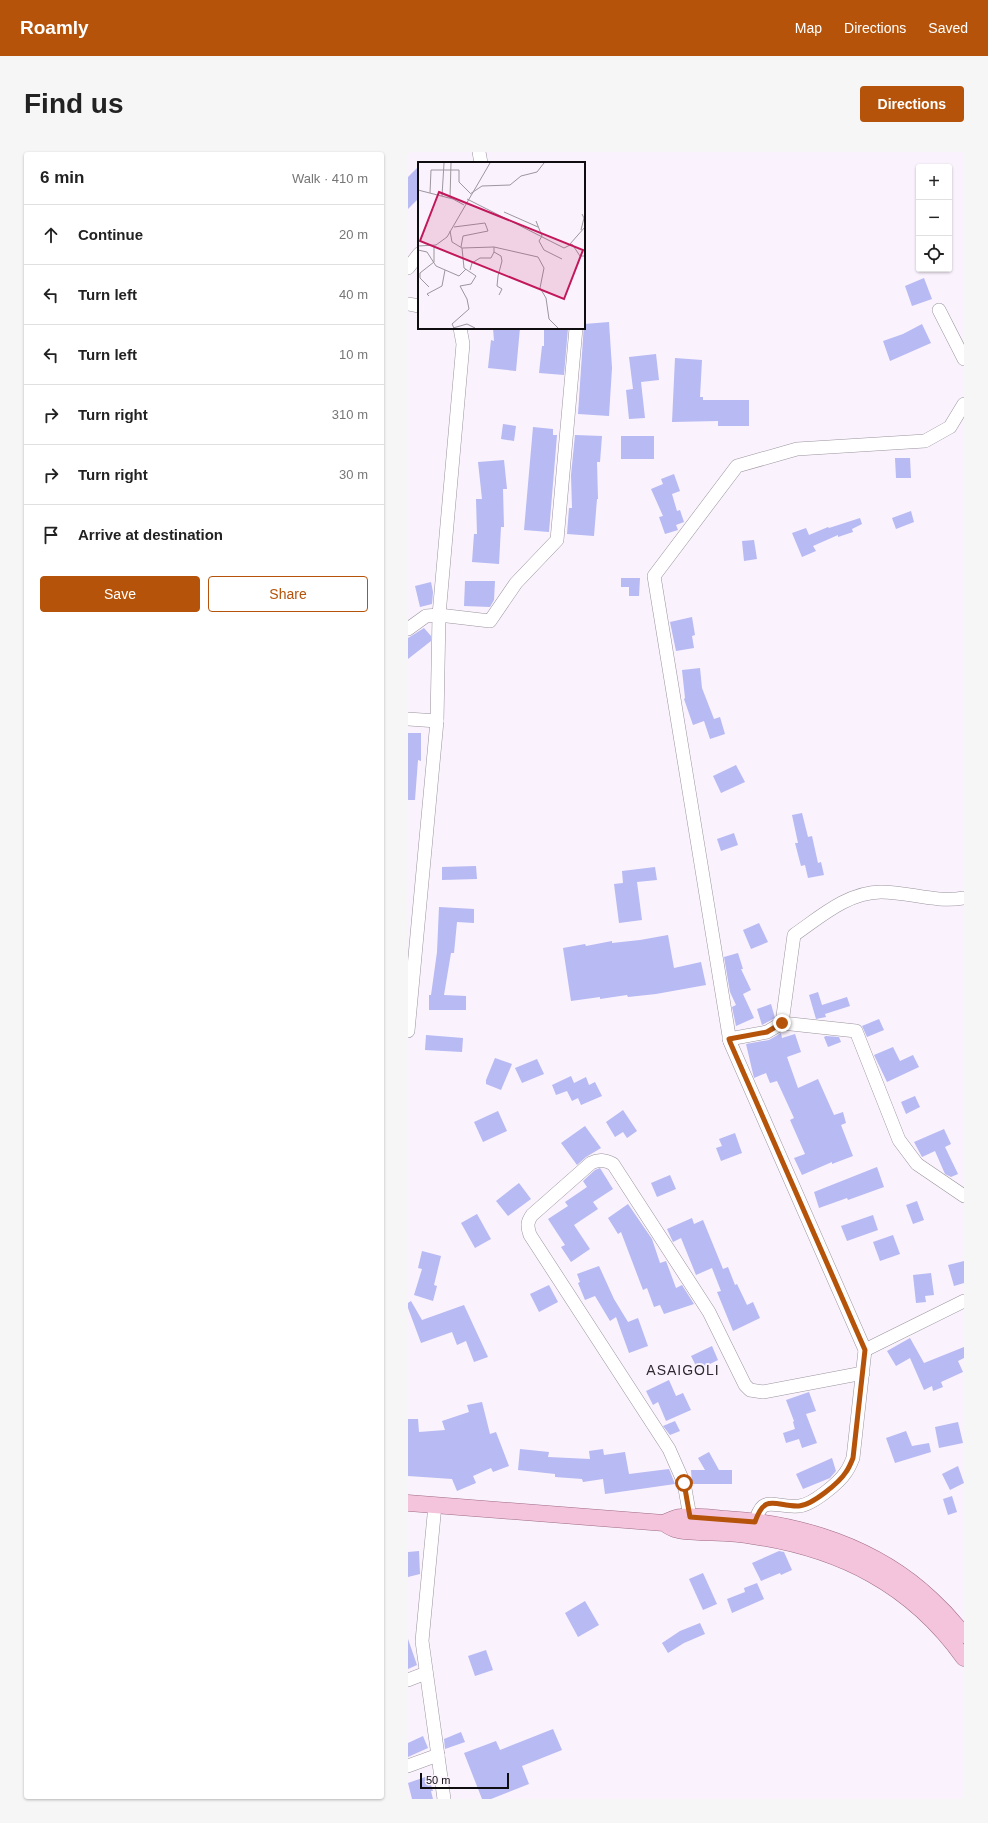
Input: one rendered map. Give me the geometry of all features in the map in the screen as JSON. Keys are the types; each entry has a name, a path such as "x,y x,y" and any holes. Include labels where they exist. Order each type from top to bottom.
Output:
{"main road":[{"path":"408,1502 664,1524 678,1530 795,1528 820,1535 852,1548 888,1566 931,1599 964,1635"},
{"path":"664,1524 680,1517 690,1517 753,1529 843,1559 885,1582 914,1602 941,1628 964,1658"}],"street":[{"path":"408,268 418,255"},
{"path":"408,304 418,306"},
{"path":"939,310 964,359"},
{"path":"408,1031 413,927 437,721 439,616 463,344 460,329"},
{"path":"408,629 426,616 490,621 516,583 557,540 576,329"},
{"path":"753,1529 759,1508 766,1504 800,1506 821,1496 846,1472 853,1458 865,1350 729,1039 654,576 737,466 797,449 925,441 950,427 964,404"},
{"path":"408,719 437,721"},
{"path":"782,1023 794,935 839,904 867,893 882,892 948,900 964,898"},
{"path":"729,1039 767,1032 782,1023 856,1032 899,1140 917,1164 964,1196"},
{"path":"690,1517 684,1483 668,1449 530,1235 528,1228 528,1221 532,1215 591,1163 598,1160 606,1160 613,1164 710,1312 745,1385 750,1390 763,1392 863,1373"},
{"path":"865,1350 964,1301"},
{"path":"435,1505 422,1641 444,1799"},
{"path":"408,1680 426,1673"},
{"path":"408,1766 438,1755"}],"building":[{"path":"418,167 418,199 408,209 408,177"},
{"path":"924,278 932,299 912,306 905,286"},
{"path":"609,322 612,368 609,416 578,414 585,324"},
{"path":"922,324 931,343 890,361 883,341 903,334"},
{"path":"493,329 520,329 516,371 488,368 491,340 494,341"},
{"path":"544,329 568,329 564,375 539,373 542,346 544,346"},
{"path":"656,354 659,380 641,382 645,418 629,419 626,390 633,389 629,357"},
{"path":"675,358 702,360 700,397 703,397 703,400 749,400 749,426 718,426 718,421 672,422"},
{"path":"503,424 516,426 514,441 501,439"},
{"path":"533,427 553,429 553,435 557,435 549,532 524,530"},
{"path":"575,435 602,436 600,462 597,462 598,499 594,536 567,534 569,508 572,508 571,475"},
{"path":"621,436 654,436 654,459 621,459"},
{"path":"895,458 910,458 911,478 896,478"},
{"path":"504,460 507,489 503,489 504,527 501,527 499,564 472,562 474,534 477,534 476,499 482,499 478,462"},
{"path":"674,474 680,491 672,494 677,511 680,510 684,522 676,525 678,530 665,534 659,517 663,516 651,489 663,484 661,479"},
{"path":"911,511 914,522 896,529 892,518"},
{"path":"860,518 862,524 852,529 853,532 838,537 838,535 813,546 816,551 802,557 792,533 806,528 809,535 828,527 829,528"},
{"path":"754,540 757,559 744,561 742,541"},
{"path":"621,578 640,578 639,596 629,596 629,587 621,587"},
{"path":"465,581 495,581 494,600 490,607 464,606"},
{"path":"431,582 433,592 432,604 420,607 415,586"},
{"path":"692,617 695,635 692,636 694,648 676,651 670,622"},
{"path":"424,628 431,636 431,641 408,659 408,638"},
{"path":"700,668 702,688 714,719 720,717 725,734 710,739 704,721 693,725 684,699 682,670"},
{"path":"408,733 421,733 421,761 418,760 415,800 408,800"},
{"path":"736,765 745,782 721,793 713,776"},
{"path":"802,813 808,837 812,836 818,863 821,862 824,875 808,878 805,865 801,866 795,843 798,843 792,815"},
{"path":"734,833 738,845 721,851 717,839"},
{"path":"476,866 477,879 442,880 442,867"},
{"path":"655,867 657,880 637,882 642,920 619,923 614,884 623,883 622,871"},
{"path":"439,907 474,909 474,923 457,922 454,953 451,953 444,995 466,996 466,1010 429,1010 429,995 431,995 437,952"},
{"path":"759,923 768,942 751,949 743,930"},
{"path":"668,935 674,968 701,962 706,985 656,994 628,997 627,995 600,999 600,997 571,1001 563,948 585,944 586,946 612,941 612,943 640,940"},
{"path":"738,953 743,969 741,969 751,990 743,994 754,1018 736,1026 732,1007 736,1005 730,992 724,957"},
{"path":"818,992 822,1005 847,997 850,1006 825,1014 826,1017 816,1019 809,995"},
{"path":"771,1004 775,1018 762,1025 757,1009"},
{"path":"879,1019 884,1030 867,1037 862,1026"},
{"path":"781,1033 782,1038 795,1034 801,1052 787,1057 798,1088 818,1079 834,1115 843,1112 846,1123 841,1125 853,1156 832,1164 832,1162 802,1175 794,1158 805,1154 790,1120 794,1118 777,1081 770,1083 766,1073 754,1078 746,1044 769,1040"},
{"path":"426,1035 463,1038 462,1052 425,1050"},
{"path":"824,1037 839,1037 841,1042 828,1047"},
{"path":"893,1047 900,1061 913,1055 919,1067 887,1082 874,1055"},
{"path":"495,1058 512,1064 501,1090 486,1084 486,1080"},
{"path":"537,1059 544,1074 522,1083 515,1068"},
{"path":"571,1076 574,1083 586,1077 589,1085 595,1082 602,1096 581,1105 578,1098 572,1101 567,1091 556,1095 552,1085"},
{"path":"915,1096 920,1107 906,1114 901,1102"},
{"path":"623,1110 637,1131 627,1138 623,1132 615,1137 606,1122"},
{"path":"498,1111 507,1131 483,1142 474,1122"},
{"path":"585,1126 601,1148 586,1157 577,1165 561,1143"},
{"path":"944,1129 951,1144 945,1147 958,1174 951,1177 945,1174 935,1151 922,1157 914,1142"},
{"path":"735,1133 742,1153 721,1161 716,1148 722,1146 719,1139"},
{"path":"877,1167 884,1187 848,1200 847,1198 819,1208 814,1192"},
{"path":"600,1168 613,1189 593,1202 598,1209 574,1225 590,1249 571,1262 561,1247 565,1245 548,1219 568,1206 565,1202 587,1187 583,1181 595,1170"},
{"path":"670,1175 676,1189 657,1197 651,1183"},
{"path":"519,1183 531,1199 508,1216 496,1201"},
{"path":"917,1201 924,1220 913,1224 906,1205"},
{"path":"628,1204 652,1239 660,1263 666,1261 676,1288 682,1285 694,1304 664,1314 660,1305 654,1307 647,1288 643,1290 621,1232 618,1234 608,1218"},
{"path":"477,1214 491,1239 475,1248 461,1223"},
{"path":"873,1215 878,1230 847,1241 841,1226"},
{"path":"692,1218 694,1224 703,1220 723,1269 728,1267 735,1285 737,1284 747,1305 753,1302 760,1318 733,1331 717,1292 721,1291 712,1268 696,1275 681,1238 673,1242 667,1229"},
{"path":"893,1235 900,1254 880,1261 873,1242"},
{"path":"422,1251 441,1256 434,1285 437,1286 433,1301 414,1295 422,1269 418,1268"},
{"path":"964,1261 964,1283 954,1286 948,1265"},
{"path":"599,1266 614,1299 628,1322 638,1318 648,1346 629,1353 616,1317 610,1321 595,1296 585,1300 578,1283 580,1282 577,1274"},
{"path":"931,1273 934,1295 925,1296 926,1302 916,1303 913,1275"},
{"path":"549,1285 558,1302 539,1312 530,1294"},
{"path":"411,1301 422,1320 464,1305 488,1357 474,1362 466,1341 457,1345 452,1332 421,1343 408,1308 408,1303"},
{"path":"910,1338 924,1363 964,1347 964,1358 958,1361 963,1372 941,1382 943,1387 933,1391 932,1386 924,1390 910,1358 896,1366 887,1351"},
{"path":"712,1346 718,1360 698,1370 691,1356"},
{"path":"669,1380 676,1396 683,1393 691,1410 666,1421 658,1402 653,1405 646,1391"},
{"path":"809,1392 816,1411 806,1414 817,1443 802,1448 799,1439 786,1443 783,1433 795,1429 794,1421 786,1400"},
{"path":"482,1402 490,1434 496,1432 509,1466 493,1472 491,1468 473,1476 476,1483 457,1491 452,1479 408,1476 408,1419 418,1419 419,1432 445,1430 442,1421 469,1412 467,1405"},
{"path":"675,1421 680,1431 670,1435 663,1426"},
{"path":"958,1422 963,1443 939,1448 935,1427"},
{"path":"906,1431 912,1446 929,1443 931,1452 895,1463 886,1438"},
{"path":"520,1449 549,1452 548,1457 590,1459 589,1451 603,1449 604,1455 625,1452 629,1474 669,1469 675,1484 605,1494 603,1479 583,1482 582,1479 555,1477 555,1474 518,1470"},
{"path":"709,1452 719,1470 732,1470 732,1484 692,1484 691,1470 705,1470 698,1458"},
{"path":"832,1458 836,1471 830,1478 803,1489 796,1474"},
{"path":"958,1466 964,1483 950,1490 942,1474"},
{"path":"952,1496 957,1512 948,1515 943,1499"},
{"path":"419,1551 420,1574 408,1577 408,1552"},
{"path":"779,1551 784,1552 792,1570 761,1581 752,1563"},
{"path":"703,1573 717,1604 703,1610 689,1579"},
{"path":"757,1583 764,1599 732,1613 727,1599 745,1592 744,1588"},
{"path":"585,1601 599,1625 578,1637 565,1613"},
{"path":"700,1623 705,1634 684,1643 668,1653 662,1643 680,1631"},
{"path":"408,1639 417,1665 408,1669"},
{"path":"486,1650 493,1670 475,1676 468,1656"},
{"path":"553,1729 562,1750 522,1766 529,1784 491,1799 482,1799 464,1753 496,1741 500,1750"},
{"path":"461,1732 465,1742 445,1749 444,1739"},
{"path":"423,1736 428,1748 408,1757 408,1743"},
{"path":"428,1776 433,1791 431,1791 433,1799 412,1799 408,1783"}],"district":[{"name":"ASAIGOLI","path":"683,1370"}],"route":[{"path":"684,1483 690,1517 746,1520 755,1522 759,1508 766,1504 772,1503 800,1506 821,1496 846,1472 853,1458 865,1350 729,1039 767,1032 782,1023"}]}
